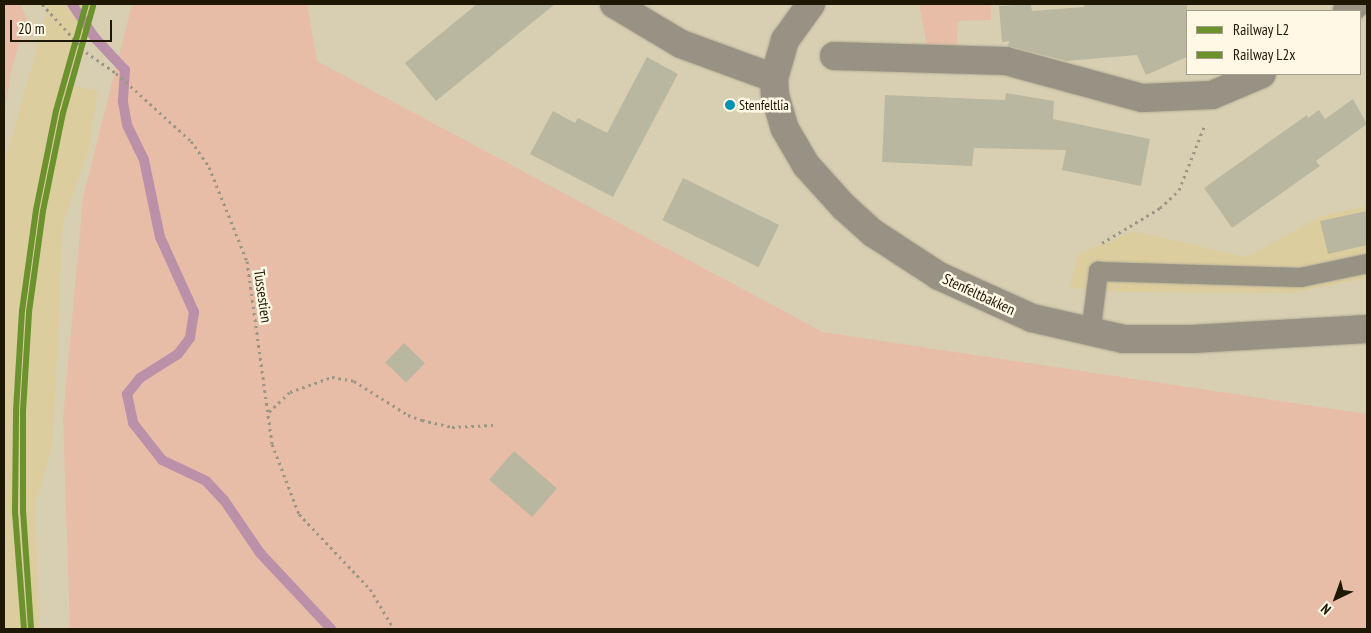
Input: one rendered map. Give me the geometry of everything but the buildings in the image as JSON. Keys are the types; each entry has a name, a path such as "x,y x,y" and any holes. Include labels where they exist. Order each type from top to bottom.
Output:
{"street":[{"path":"614,4 682,44 774,78"},
{"name":"Stenfeltbakken","path":"811,4 785,40 774,78 775,95 785,129 822,186 874,233 939,276 973,294 1032,318 1090,334 1164,340 1367,328"},
{"path":"834,56 1006,61 1142,98 1212,95 1260,75"}],"lane":[{"path":"1090,334 1098,271 1300,277 1367,263"}],"path":[{"name":"Tussestien","path":"42,4 86,52 116,73 190,141 210,167 247,260 272,444 300,514 370,589 394,629"},
{"path":"1098,271 1094,254 1102,243 1160,208 1179,190 1198,146 1212,95"},
{"path":"268,412 290,392 332,377 354,381 408,415 422,420 452,427 493,425"}],"shaded area":[{"path":"4,4 20,4 27,18 12,67 4,114"},
{"path":"49,4 97,4 72,85 98,91 88,152 63,223 53,444 35,506 40,629 4,629 4,165"},
{"path":"132,4 307,4 317,61 823,332 1367,414 1367,629 70,629 63,419 83,197"},
{"path":"919,4 991,4 991,20 958,21 956,59 929,58"},
{"path":"1367,206 1367,278 1292,293 1125,292 1069,288 1078,254 1134,231 1246,257 1321,216"}],"waterway":[{"path":"72,4 95,38 125,70 123,102 127,125 144,160 160,237 194,312 190,338 178,354 140,378 127,394 133,423 162,460 206,481 224,500 260,553 331,629"}],"rail line":[{"name":"L2","path":"24,629 15,512 16,411 22,311 36,210 56,111 86,4"},
{"name":"L2x","path":"31,628 23,512 23,411 29,312 43,211 63,113 93,6"}],"place":[{"name":"Stenfeltlia","path":"730,105"}]}
